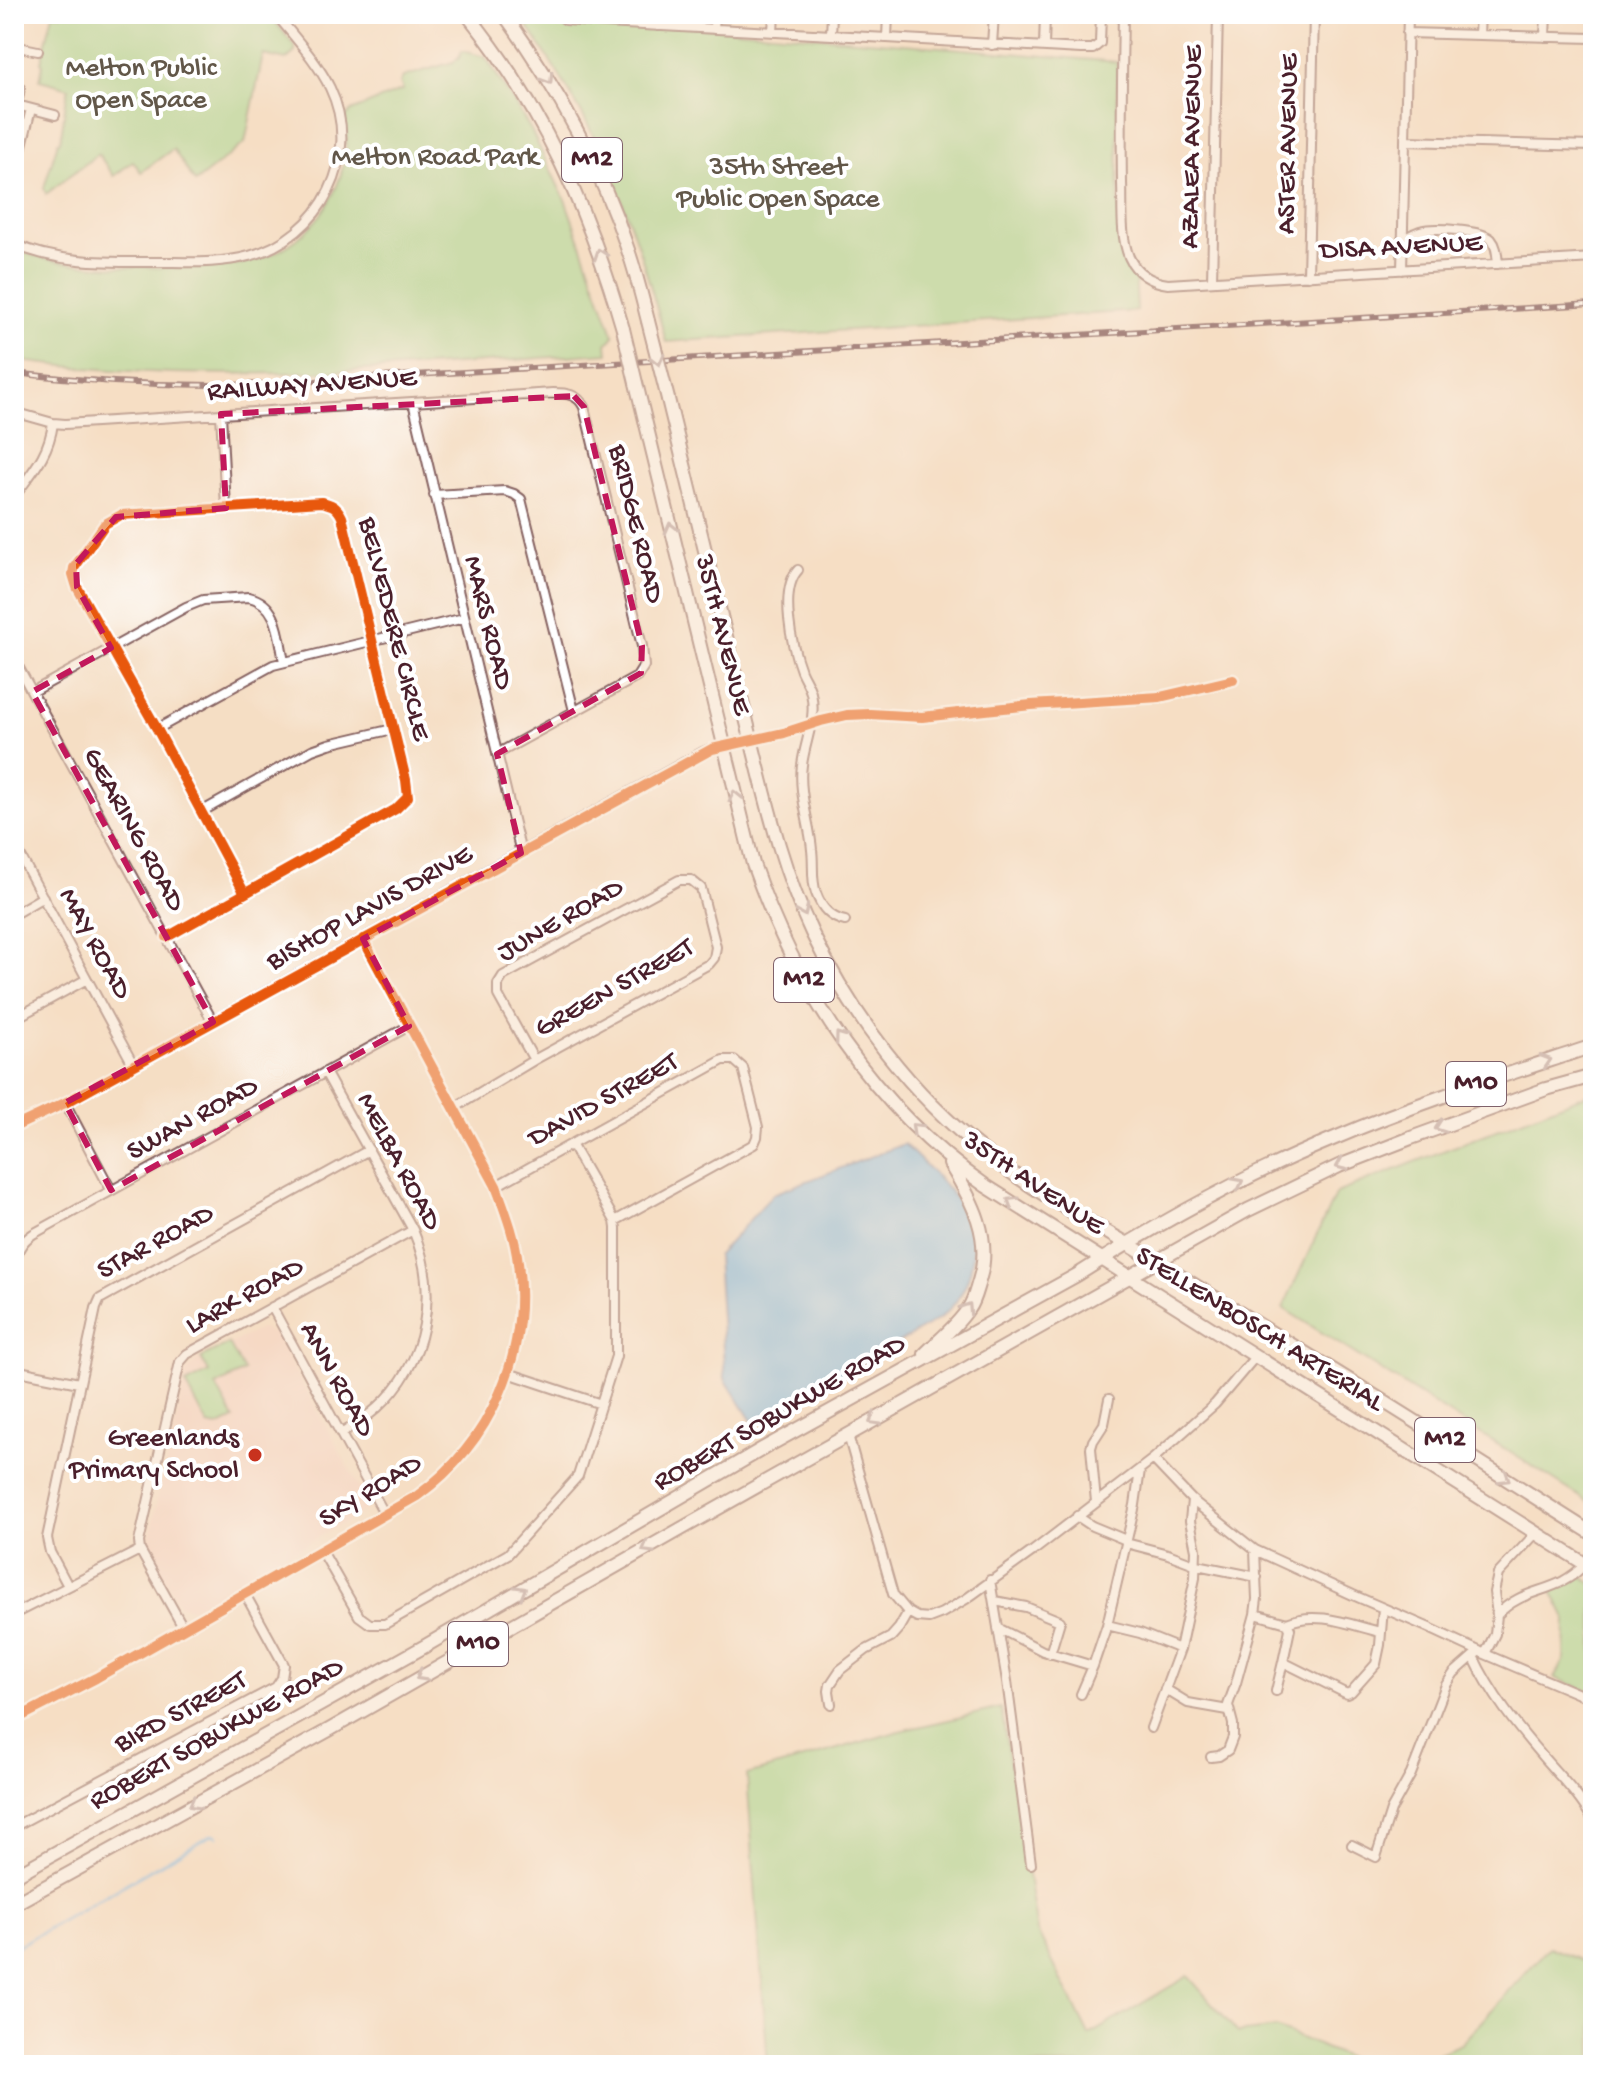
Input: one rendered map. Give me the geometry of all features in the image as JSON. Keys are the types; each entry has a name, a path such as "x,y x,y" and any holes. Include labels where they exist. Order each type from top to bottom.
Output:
{"main road":[{"name":"35TH AVENUE","path":"467,14 526,95 564,165 600,255 623,329 741,822 768,907 803,979 863,1068 896,1107 945,1155 986,1186 1102,1259"},
{"name":"35TH AVENUE","path":"504,14 552,85 589,154 627,248 668,399 776,838 812,933 838,982 920,1092 983,1152 1127,1244"},
{"name":"ROBERT SOBUKWE ROAD","path":"14,1876 427,1645 764,1448 1077,1275 1205,1200 1336,1137 1489,1080 1593,1046"},
{"name":"ROBERT SOBUKWE ROAD","path":"14,1904 329,1730 1248,1210 1339,1166 1511,1101 1593,1076"},
{"path":"914,1365 968,1310 982,1272 983,1240 977,1214 945,1155"},
{"name":"STELLENBOSCH ARTERIAL","path":"1127,1244 1386,1402 1593,1534"},
{"name":"STELLENBOSCH ARTERIAL","path":"1102,1259 1589,1567"}],"street":[{"path":"14,244 42,254 99,262 200,262 258,253 276,246 301,229 320,207 335,178 340,155 340,121 335,100 325,80 276,14"},
{"path":"557,14 566,20 606,18 658,26 1093,49 1100,43 1101,14"},
{"path":"658,26 659,14"},
{"path":"714,29 715,14"},
{"path":"773,32 774,14"},
{"path":"831,35 832,14"},
{"path":"887,38 888,14"},
{"path":"992,45 994,14"},
{"path":"1044,47 1045,14"},
{"name":"DISA AVENUE","path":"1123,14 1122,166 1128,254 1140,272 1157,282 1168,284 1593,258"},
{"name":"AZALEA AVENUE","path":"1212,281 1218,14"},
{"name":"ASTER AVENUE","path":"1308,276 1314,14"},
{"path":"1402,270 1408,14"},
{"path":"1479,35 1480,14"},
{"path":"1545,37 1546,14"},
{"path":"1407,33 1593,38"},
{"path":"14,46 38,51"},
{"path":"20,88 17,105 55,115"},
{"path":"14,178 31,109"},
{"path":"1405,141 1593,146"},
{"path":"1402,239 1421,231 1476,231 1493,241 1498,264"},
{"name":"RAILWAY AVENUE","path":"14,412 53,423 101,422 553,393 574,396"},
{"name":"BRIDGE ROAD","path":"574,396 584,407 642,646 644,666 637,677 574,711"},
{"name":"MARS ROAD","path":"413,402 521,853"},
{"path":"221,414 226,508"},
{"path":"14,497 47,450 53,423"},
{"path":"434,495 505,491 521,499 574,711 497,754"},
{"name":"BELVEDERE CIRCLE","path":"167,937 404,803 408,797 342,517 336,507 321,502 121,515 105,524 76,564 73,574 77,587 244,892"},
{"path":"798,570 790,582 788,596 794,647 812,696 812,724 801,777 813,854 814,884 823,907 835,918 845,921"},
{"path":"32,692 198,601 249,597 267,607 274,616 284,662"},
{"path":"157,729 284,662 464,618"},
{"name":"GEARING ROAD","path":"14,659 213,1022"},
{"path":"751,740 860,714 922,717 1031,705 1160,697 1233,680"},
{"path":"201,812 320,747 393,729"},
{"name":"BISHOP LAVIS DRIVE","path":"14,1127 134,1066 703,753 751,740"},
{"name":"MAY ROAD","path":"14,844 134,1066"},
{"name":"GREEN STREET","path":"454,1108 534,1060 709,964 716,947 701,888 691,880 679,880"},
{"name":"JUNE ROAD","path":"534,1060 498,995 498,984 503,976 679,880"},
{"path":"14,914 43,897"},
{"name":"SKY ROAD","path":"14,1720 184,1629 431,1486 454,1464 487,1420 508,1373 518,1330 518,1260 509,1224 496,1186 363,939"},
{"path":"14,1019 87,979"},
{"name":"SWAN ROAD","path":"14,1265 17,1251 25,1239 409,1026"},
{"name":"DAVID STREET","path":"496,1186 723,1060 734,1060 743,1068 758,1127 754,1144 615,1221"},
{"name":"MELBA ROAD","path":"325,1072 413,1230 423,1258 427,1286 422,1338 408,1370 378,1407 341,1434"},
{"path":"65,1103 111,1190"},
{"path":"322,1551 359,1616 370,1624 385,1624 508,1554 578,1476 616,1356 615,1221 571,1144"},
{"name":"STAR ROAD","path":"68,1586 50,1552 47,1538 96,1308 104,1296 369,1150"},
{"name":"LARK ROAD","path":"140,1550 140,1533 180,1362 187,1354 413,1230"},
{"name":"ANN ROAD","path":"272,1307 385,1515"},
{"path":"848,1435 893,1594 908,1612 929,1618 942,1613 1033,1551 1140,1470 1215,1404 1255,1357"},
{"path":"14,1370 79,1383"},
{"path":"508,1373 601,1404"},
{"path":"1096,1502 1091,1448 1104,1424 1109,1399"},
{"path":"1153,1459 1192,1500 1255,1550 1479,1654 1593,1700"},
{"path":"1081,1694 1107,1625 1140,1470"},
{"path":"1151,1728 1180,1649 1191,1600 1197,1565 1190,1521 1192,1500"},
{"path":"1077,1516 1126,1542 1197,1565 1257,1577"},
{"path":"1352,1845 1376,1857 1391,1810 1411,1774 1446,1685 1454,1673 1479,1654 1495,1634 1497,1615 1494,1592 1498,1574 1536,1533"},
{"path":"14,1614 140,1550 184,1629"},
{"path":"1211,1757 1224,1753 1232,1743 1229,1699 1255,1614 1255,1550"},
{"path":"1497,1615 1512,1601 1560,1584 1589,1567"},
{"path":"990,1580 1031,1864"},
{"name":"BIRD STREET","path":"14,1825 276,1687 284,1673 282,1661 245,1594"},
{"path":"995,1601 1026,1607 1060,1621 1050,1654"},
{"path":"1283,1662 1347,1694 1376,1664 1383,1608"},
{"path":"831,1704 829,1691 835,1677 847,1663 891,1637 908,1612"},
{"path":"1255,1614 1287,1623 1303,1617 1315,1617 1380,1632"},
{"path":"1276,1691 1290,1629 1287,1623"},
{"path":"1107,1625 1140,1633 1180,1649"},
{"path":"998,1628 1050,1654 1093,1666"},
{"path":"1479,1654 1493,1695 1584,1804 1593,1820"},
{"path":"1165,1689 1188,1703 1228,1710"},
{"path":"1584,1804 1593,1797"}],"highlighted area":[{"path":"574,396 584,407 642,646 641,673 497,754 521,853 363,939 409,1026 111,1190 65,1103 213,1022 32,692 111,648 77,587 76,564 116,517 226,508 221,414"}],"shaded area":[{"name":"Greenlands Primary School","path":"261,1329 275,1334 368,1506 366,1510 193,1608 180,1606 147,1546 187,1371 198,1359"}],"green space":[{"name":"Melton Public Open Space","path":"53,14 269,14 295,47 295,52 286,60 263,55 245,143 195,182 173,149 141,172 133,161 114,176 98,154 46,194 44,188 60,141 69,88 40,80 41,62"},
{"name":"35th Street Public Open Space","path":"519,14 1117,62 1119,214 1123,252 1135,274 1137,311 666,342 632,230 600,149 571,95"},
{"name":"Melton Road Park","path":"462,51 485,57 490,64 531,130 566,202 614,336 607,344 608,353 385,369 237,374 162,373 14,360 14,249 46,259 79,264 173,268 229,265 277,252 297,239 327,206 344,164 347,141 345,118 351,111 403,90 400,82 403,77 453,62"},
{"path":"1593,1092 1593,1505 1283,1308 1336,1193"},
{"path":"229,1344 244,1371 216,1386 234,1419 218,1427 208,1425 186,1384 209,1372 201,1358"},
{"path":"1581,1576 1593,1584 1593,1693 1555,1678 1565,1659 1566,1619 1552,1591"},
{"path":"1001,1708 1037,1931 1089,2035 1188,1976 1238,2033 1276,2028 1366,2065 768,2065 747,1775 900,1731"},
{"path":"1549,1947 1593,1966 1593,2065 1410,2065 1461,2044"}],"water":[{"path":"904,1144 943,1184 964,1213 973,1246 968,1278 961,1293 939,1319 755,1426 725,1379 717,1256 773,1194"}],"waterway":[{"path":"14,1948 213,1834 217,1836"}],"railway":[{"path":"14,373 140,383 265,384 1593,304"}],"cycle path":[{"path":"167,937 396,809 408,797 342,517 333,506 321,502 121,515 105,524 74,568 77,587 244,892"},
{"path":"14,1127 65,1103 712,749 847,715 922,717 1031,705 1160,697 1233,680"},
{"path":"14,1720 96,1678 417,1496 466,1450 485,1423 500,1393 518,1330 520,1297 517,1253 509,1224 496,1186 363,939"}],"place":[{"name":"Greenlands Primary School","path":"255,1455"}]}
